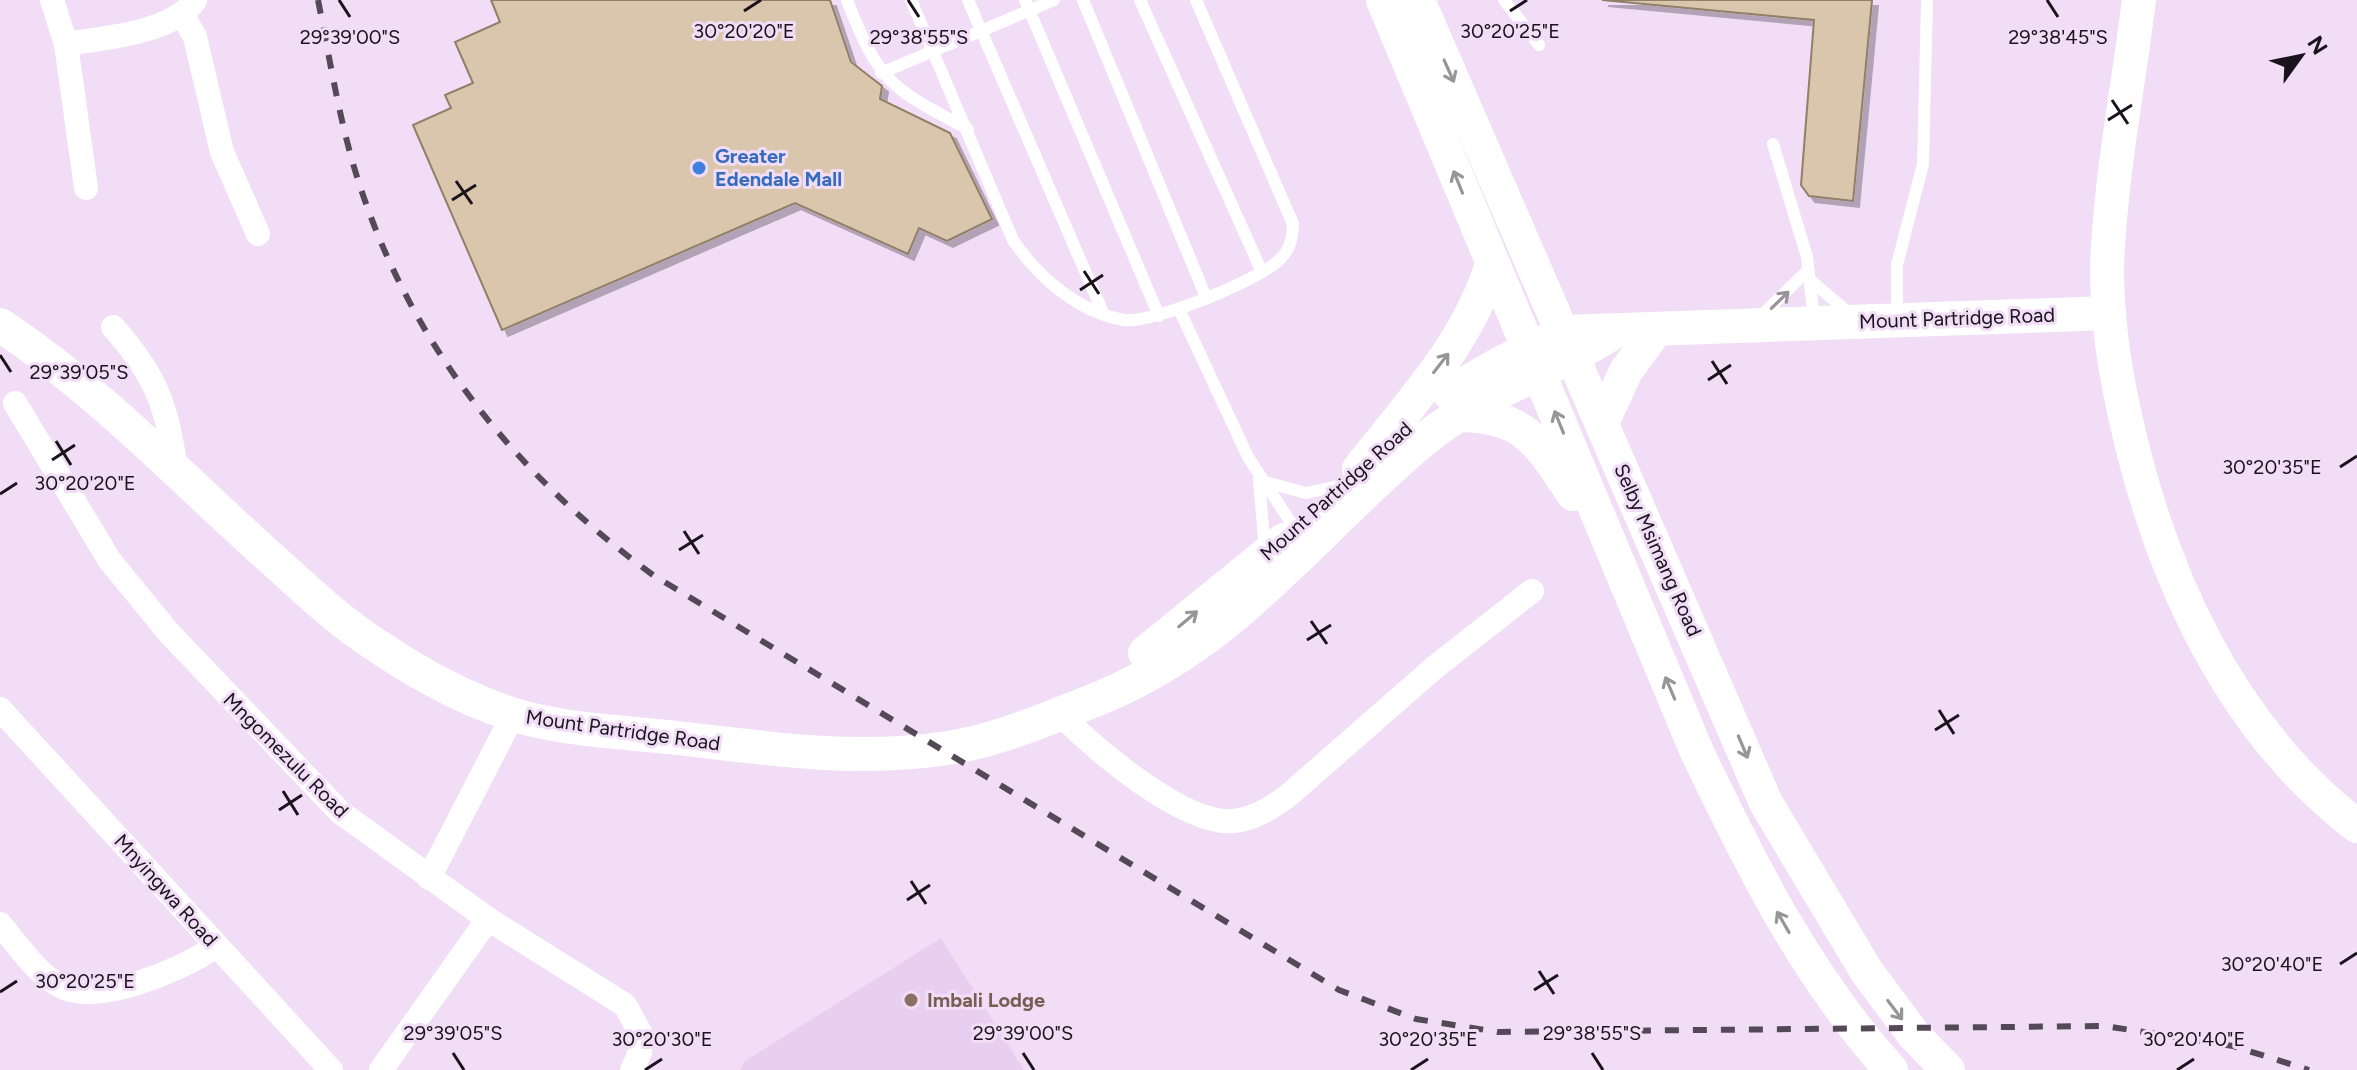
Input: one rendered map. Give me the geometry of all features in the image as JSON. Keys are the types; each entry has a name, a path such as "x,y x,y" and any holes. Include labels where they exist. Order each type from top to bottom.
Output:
{"street":[{"path":"52,0 66,44 86,188"},
{"name":"Selby Msimang Road","path":"1383,0 1697,752 1777,911 1826,987 1886,1064"},
{"name":"Selby Msimang Road","path":"1418,0 1766,803 1867,972 1937,1059"},
{"path":"2139,0 2108,246 2109,313 2116,376 2137,468 2150,517 2182,596 2215,660 2254,719 2293,767 2357,826"},
{"path":"66,44 138,31 188,7 222,152 258,234"},
{"path":"1351,477 1467,327 1482,297 1492,264"},
{"name":"Mount Partridge Road","path":"0,325 43,354 127,425 177,474 335,615 380,648 465,696 513,715 767,748 869,754 939,750 969,744 1113,696 1202,640 1302,539 1351,477 1446,395 1569,345 1614,332 2109,313"},
{"path":"113,327 132,348 167,410 177,474"},
{"path":"1602,423 1626,371 1656,330"},
{"name":"Mount Partridge Road","path":"1073,710 1265,556 1302,539 1456,415 1534,360"},
{"name":"Mngomezulu Road","path":"15,403 83,520 129,588 293,766 340,812 429,878 625,1005 641,1034 640,1052 632,1070"},
{"path":"1456,415 1504,420 1531,438 1548,456 1613,555"},
{"path":"1073,710 1096,750 1163,796 1194,812 1234,822 1283,800 1376,722 1434,668 1532,591"},
{"name":"Mnyingwa Road","path":"0,709 331,1070"},
{"path":"429,878 513,715"},
{"path":"381,1070 488,919"},
{"path":"0,924 47,979 77,992 121,986 171,972 217,946"}],"lane":[{"path":"847,0 881,73 912,99 969,129"},
{"path":"911,0 969,129 1013,240 1030,265 1053,286 1104,315 1127,320 1159,316 1179,309 1262,272 1280,260 1290,246 1293,224 1196,0"},
{"path":"968,0 1104,315"},
{"path":"881,73 981,32 1028,5 1054,0"},
{"path":"1083,0 1206,297"},
{"path":"1140,0 1262,272"},
{"path":"1504,0 1539,45"},
{"path":"1808,274 1836,304 1880,321 1923,164 1927,3"},
{"path":"1028,5 1159,316"},
{"path":"1773,144 1808,274 1814,323"},
{"path":"1748,326 1808,274"},
{"path":"1179,309 1260,478 1302,539"},
{"path":"1260,478 1306,493 1351,477"},
{"path":"1260,478 1265,556"}],"shaded area":[{"name":"Imbali Lodge","path":"941,938 1024,1070 740,1070 745,1061"}],"building":[{"name":"Greater Edendale Mall","path":"491,0 830,0 851,62 882,86 880,99 950,133 992,219 947,241 919,228 908,254 795,203 502,330 413,125 451,108 445,95 473,83 455,42 500,22"},
{"path":"1602,0 1872,0 1853,201 1809,196 1801,185 1814,20"}],"railway":[{"path":"318,0 337,98 363,195 412,307 443,359 478,408 559,497 653,575 1339,990 1416,1019 1498,1032 2105,1026 2233,1046 2309,1070"}],"place":[{"name":"Greater Edendale Mall","path":"699,168"},
{"name":"Imbali Lodge","path":"911,1000"}]}
